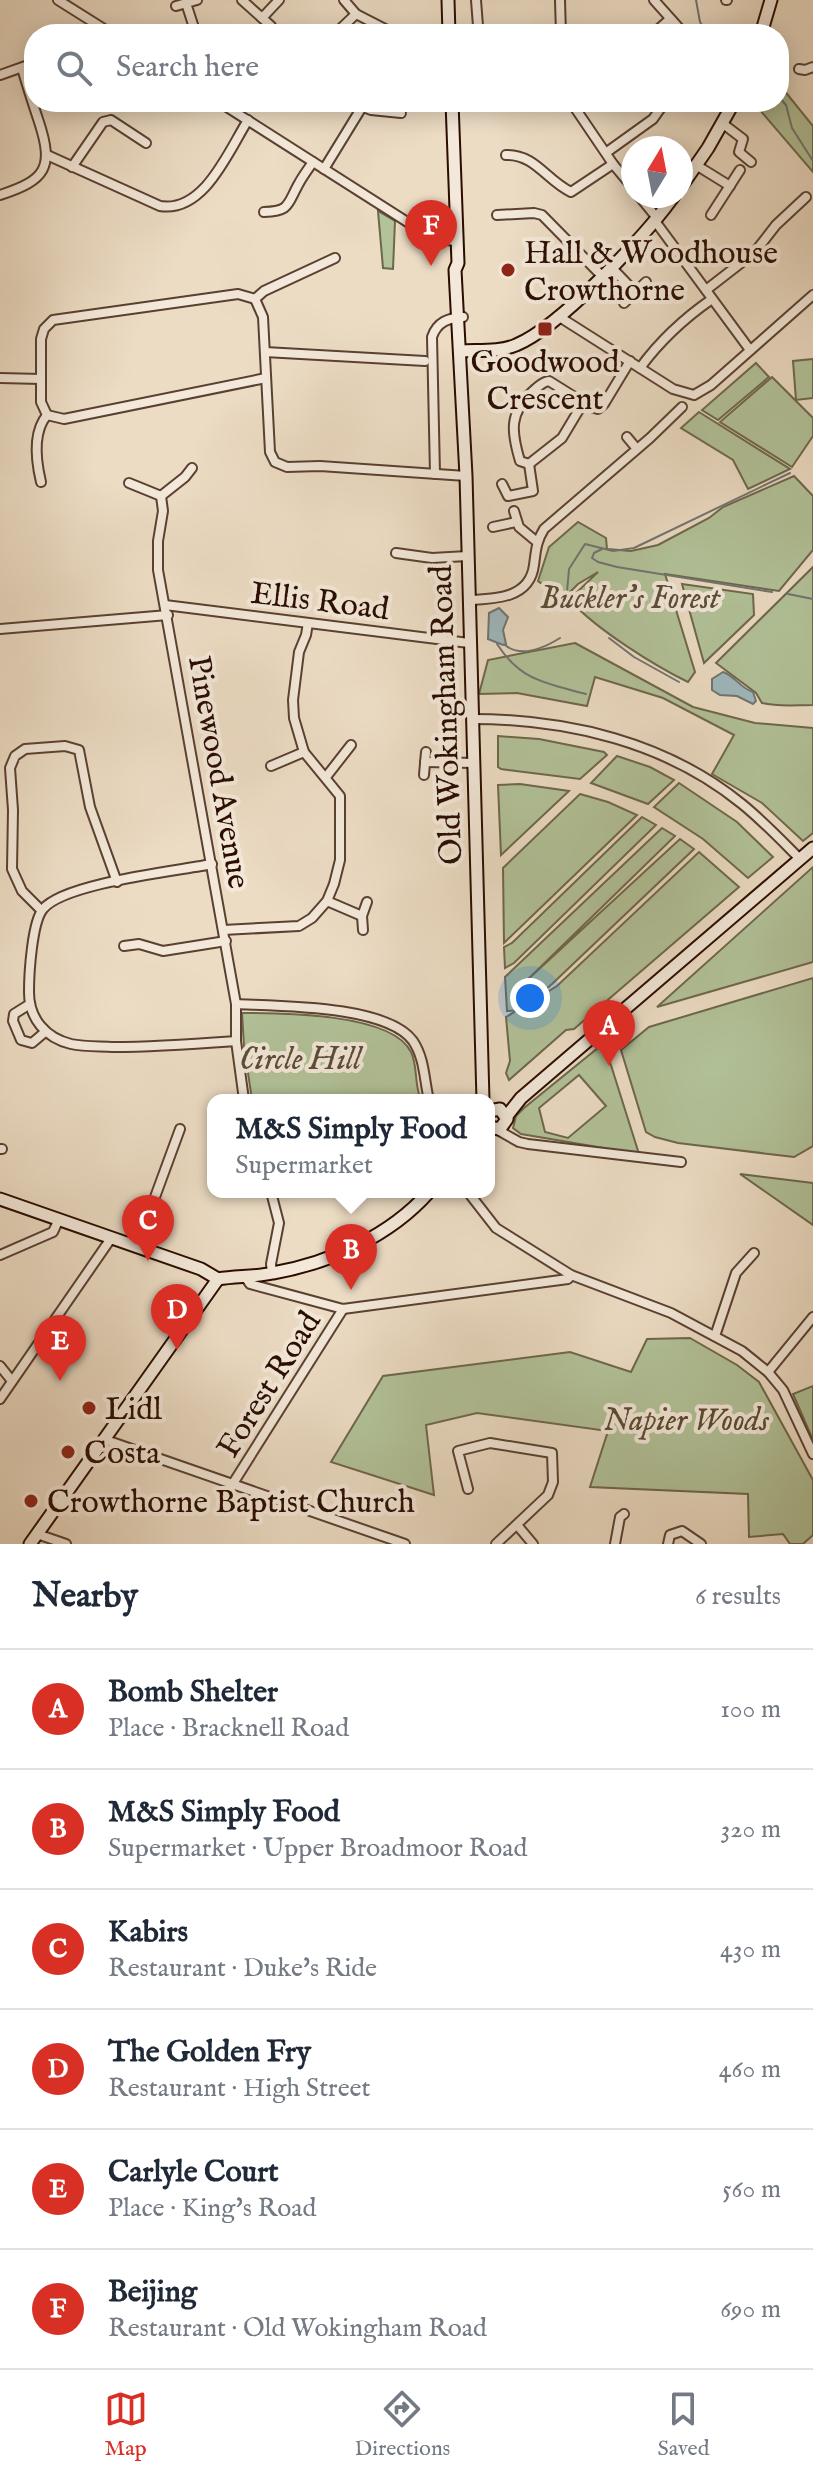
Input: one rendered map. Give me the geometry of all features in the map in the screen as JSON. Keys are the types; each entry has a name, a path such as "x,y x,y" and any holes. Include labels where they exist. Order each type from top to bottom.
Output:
{"street":[{"path":"58,0 94,24"},
{"path":"176,6 197,0"},
{"path":"242,0 269,24"},
{"path":"262,18 279,0"},
{"path":"344,0 356,14 376,24"},
{"path":"448,0 449,24"},
{"path":"476,0 478,24"},
{"path":"560,0 561,24"},
{"path":"654,0 675,24"},
{"path":"764,24 771,0"},
{"path":"186,3 193,24"},
{"path":"346,24 356,14"},
{"path":"664,24 670,19"},
{"path":"799,69 813,67"},
{"path":"0,75 22,68 24,75"},
{"path":"0,195 26,187 38,176 47,155 35,112"},
{"path":"235,112 434,239 457,241"},
{"path":"324,169 359,112"},
{"path":"394,112 401,113"},
{"name":"Old Wokingham Road","path":"452,112 458,263 461,270 483,1094"},
{"path":"578,112 621,174"},
{"path":"607,152 653,119 658,112"},
{"path":"693,169 728,112"},
{"path":"72,167 103,122 111,120 146,143"},
{"path":"47,155 160,206 176,207 200,195 248,120"},
{"path":"722,123 743,139 739,152 751,162"},
{"path":"506,155 518,155 533,162 571,192 613,164"},
{"path":"270,215 289,205 313,162"},
{"path":"696,165 730,186"},
{"path":"711,215 740,170"},
{"path":"706,290 755,252 776,225 806,197"},
{"path":"648,208 750,350"},
{"path":"461,347 515,346 538,333 602,276 665,208"},
{"path":"497,215 542,215 602,276"},
{"path":"255,299 264,291 335,258"},
{"path":"611,267 635,292"},
{"path":"624,303 646,282"},
{"path":"47,415 41,402 42,333 53,320 238,294 255,299 263,317 270,452 275,462 287,467 320,466 466,476"},
{"path":"558,316 677,391 694,395 711,385 813,295"},
{"path":"640,368 697,310 712,299"},
{"path":"435,474 432,337 435,329 446,319 460,317"},
{"path":"265,352 425,361"},
{"path":"529,464 520,461 515,447 514,416 521,401 546,381 595,409 601,408 630,361"},
{"path":"0,378 41,379"},
{"path":"47,415 64,419 266,378"},
{"path":"529,464 562,438 583,403"},
{"path":"469,600 509,596 521,590 532,576 537,542 551,523 682,407"},
{"path":"41,482 37,465 38,429 47,415"},
{"path":"627,437 637,449"},
{"path":"502,484 508,496 533,491 529,464"},
{"path":"129,483 161,496 192,468"},
{"name":"Pinewood Avenue","path":"161,496 163,511 157,555 226,941 236,1004 236,1041 243,1094"},
{"path":"514,511 516,522 537,542"},
{"path":"493,527 516,522"},
{"path":"396,553 432,558 467,556"},
{"name":"Ellis Road","path":"165,605 469,643"},
{"path":"0,629 168,615"},
{"path":"223,930 299,926 312,918 327,901 340,860 340,796 304,752 294,718 299,652 308,623"},
{"path":"472,719 554,724 643,748 722,789 769,827 800,859"},
{"path":"326,777 351,745"},
{"path":"41,910 22,891 12,869 10,768 15,756 25,749 65,746 79,750 90,807 117,882"},
{"path":"271,766 304,752"},
{"path":"424,775 426,752"},
{"path":"425,762 474,763"},
{"path":"681,1162 528,1144 511,1138 496,1120 813,848"},
{"path":"212,864 82,889 50,902 41,910 30,970 30,1004 35,1019 45,1032 70,1044 236,1041"},
{"path":"327,901 362,916"},
{"path":"363,930 362,916 367,902"},
{"path":"124,946 139,944 163,951 226,941"},
{"path":"30,1004 14,1014 13,1021 21,1040 32,1043 45,1032"},
{"path":"236,1004 326,1009 393,1025 412,1040 423,1062 428,1094"},
{"path":"482,1086 485,1094"},
{"path":"137,1246 180,1129"},
{"path":"272,1273 279,1223 273,1198"},
{"path":"0,1199 201,1269 218,1279 272,1273 312,1264 365,1241 406,1215 423,1198"},
{"path":"473,1198 496,1228 571,1275 671,1313 742,1351 768,1372 783,1390 813,1454"},
{"path":"0,1255 53,1232 59,1219"},
{"path":"0,1399 112,1237"},
{"path":"715,1336 736,1273 754,1253"},
{"path":"245,1277 250,1284 343,1309 568,1279 571,1275"},
{"path":"66,1544 34,1539 218,1279"},
{"name":"Forest Road","path":"232,1485 343,1309"},
{"path":"768,1372 813,1317"},
{"path":"0,1366 12,1381"},
{"path":"103,1439 405,1544"},
{"path":"468,1489 457,1447 490,1443 552,1453 564,1452"},
{"path":"496,1544 545,1500 552,1488 552,1453"},
{"path":"615,1544 620,1517 624,1514"},
{"path":"517,1525 533,1544"},
{"path":"668,1544 670,1535 682,1531 701,1544"}],"green space":[{"path":"789,96 813,126 813,172 762,112 789,112"},
{"path":"378,211 395,221 393,269 383,268"},
{"path":"813,359 813,398 796,400 793,361"},
{"path":"756,363 769,377 718,420 702,410"},
{"path":"772,377 813,418 813,436 792,467 720,422"},
{"path":"699,412 790,469 748,489 733,460 681,428"},
{"path":"794,476 813,496 813,550 779,591 665,574 695,672 688,682 627,646 572,602 577,592 598,572 578,584 563,599 538,581 549,547 578,522 606,538 607,549 631,551 658,545 709,518 723,507"},
{"name":"Buckler's Forest","path":"813,567 813,705 762,703 756,693 716,663"},
{"name":"Buckler's Forest","path":"682,584 753,594 754,615 704,663"},
{"name":"Buckler's Forest","path":"575,643 693,707 755,723 813,728 813,833 803,841 762,803 712,774 734,735 663,698 595,677 587,706 517,693 479,694 488,660"},
{"path":"498,736 539,739 607,755 580,779 501,769 498,767"},
{"path":"617,756 650,767 674,780 648,804 591,783"},
{"path":"679,783 737,822 773,857 748,878 703,839 654,807"},
{"path":"520,784 569,791 501,855 498,785"},
{"path":"580,794 637,815 504,943 503,868"},
{"path":"642,817 656,825 514,963 505,968 504,947 512,943"},
{"path":"662,828 675,836 524,983 680,839 694,849 537,997 520,1009 507,1011 505,977"},
{"path":"699,852 739,887 574,1029 566,1030 509,1080 506,1073 510,1061 506,1017 557,986"},
{"path":"813,867 813,962 657,1007"},
{"path":"813,978 813,1146 794,1157 678,1143 646,1132 621,1050 649,1027"},
{"name":"Circle Hill","path":"242,1013 308,1015 382,1029 400,1039 411,1052 419,1094 251,1094"},
{"path":"604,1043 639,1154 521,1134 513,1128 516,1116","holes":["579,1075 606,1106 568,1138 545,1132 539,1108"]},
{"path":"740,1174 813,1183 813,1225"},
{"name":"Napier Woods","path":"690,1338 737,1365 759,1382 813,1480 813,1535 803,1544 790,1544 783,1534 749,1537 748,1494 590,1487 608,1431 477,1413 426,1425 434,1495 331,1462 383,1376 570,1352 631,1372 647,1339"},
{"path":"813,1386 813,1440 793,1394"}],"water":[{"path":"499,608 508,617 503,630 506,644 503,645 488,639 489,613"},
{"path":"723,672 753,692 756,701 753,704 737,696 720,695 712,690 712,679"}],"waterway":[{"path":"696,0 701,24"},
{"path":"788,112 792,128 813,161"},
{"path":"567,592 569,569 585,544 613,551 634,548 790,473"},
{"path":"602,549 592,558 617,567 772,592"},
{"path":"788,594 813,599"},
{"path":"505,645 525,651 540,648 560,638"},
{"path":"609,638 634,657 679,682"},
{"path":"497,644 525,673 586,694"}],"place":[{"name":"Beijing","path":"431,266"},
{"name":"Hall & Woodhouse Crowthorne","path":"508,270"},
{"name":"Goodwood Crescent","path":"545,329"},
{"name":"Bomb Shelter","path":"609,1066"},
{"name":"Kabirs","path":"148,1261"},
{"name":"M&S Simply Food","path":"351,1290"},
{"name":"The Golden Fry","path":"177,1350"},
{"name":"Carlyle Court","path":"60,1381"},
{"name":"Lidl","path":"89,1408"},
{"name":"Costa","path":"68,1452"},
{"name":"Crowthorne Baptist Church","path":"31,1501"}]}
